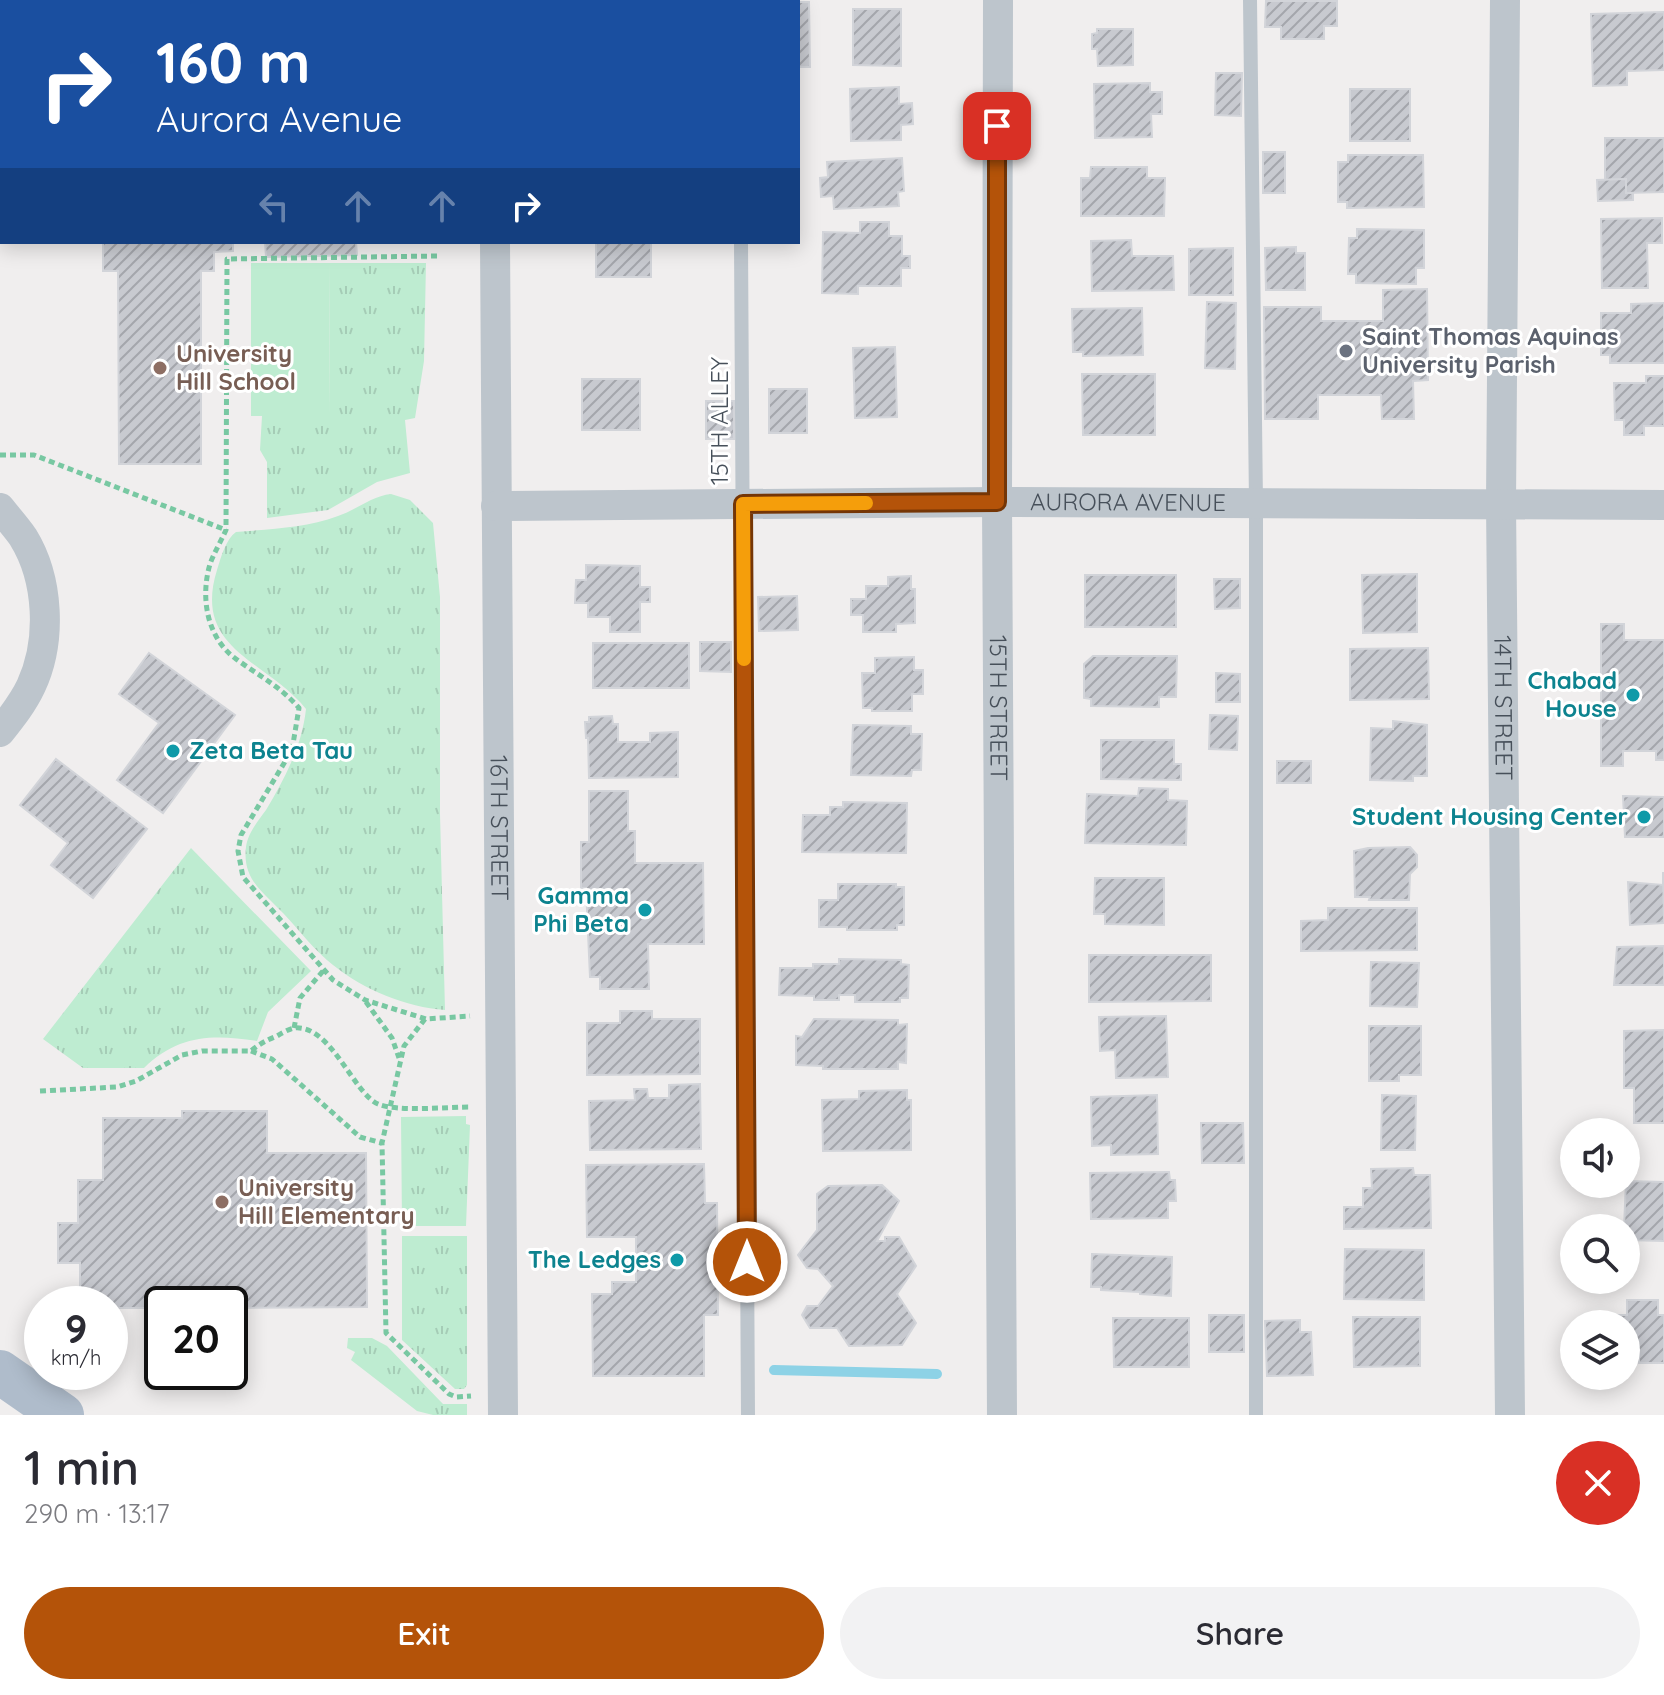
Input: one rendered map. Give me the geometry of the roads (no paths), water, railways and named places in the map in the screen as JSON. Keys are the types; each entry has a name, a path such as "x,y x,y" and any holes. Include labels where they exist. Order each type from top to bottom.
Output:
{"main road":[{"path":"0,1372 62,1415"}],"street":[{"name":"15TH STREET","path":"998,0 997,502 1002,1415"},
{"name":"14TH STREET","path":"1505,0 1501,503 1510,1415"},
{"name":"16TH STREET","path":"495,244 503,1415"},
{"name":"AURORA AVENUE","path":"496,506 997,502 1664,505"},
{"path":"0,508 24,538 40,576 46,629 33,683 0,732"}],"lane":[{"path":"1250,0 1256,503 1256,1415"},
{"name":"15TH ALLEY","path":"741,244 748,1415"}],"waterway":[{"path":"774,1370 937,1374"}],"place":[{"name":"Saint Thomas Aquinas University Parish","path":"1346,351"},
{"name":"University Hill School","path":"160,368"},
{"name":"Chabad House","path":"1633,695"},
{"name":"Zeta Beta Tau","path":"173,751"},
{"name":"Student Housing Center","path":"1644,817"},
{"name":"Gamma Phi Beta","path":"645,910"},
{"name":"University Hill Elementary","path":"222,1202"},
{"name":"The Ledges","path":"677,1260"}]}
